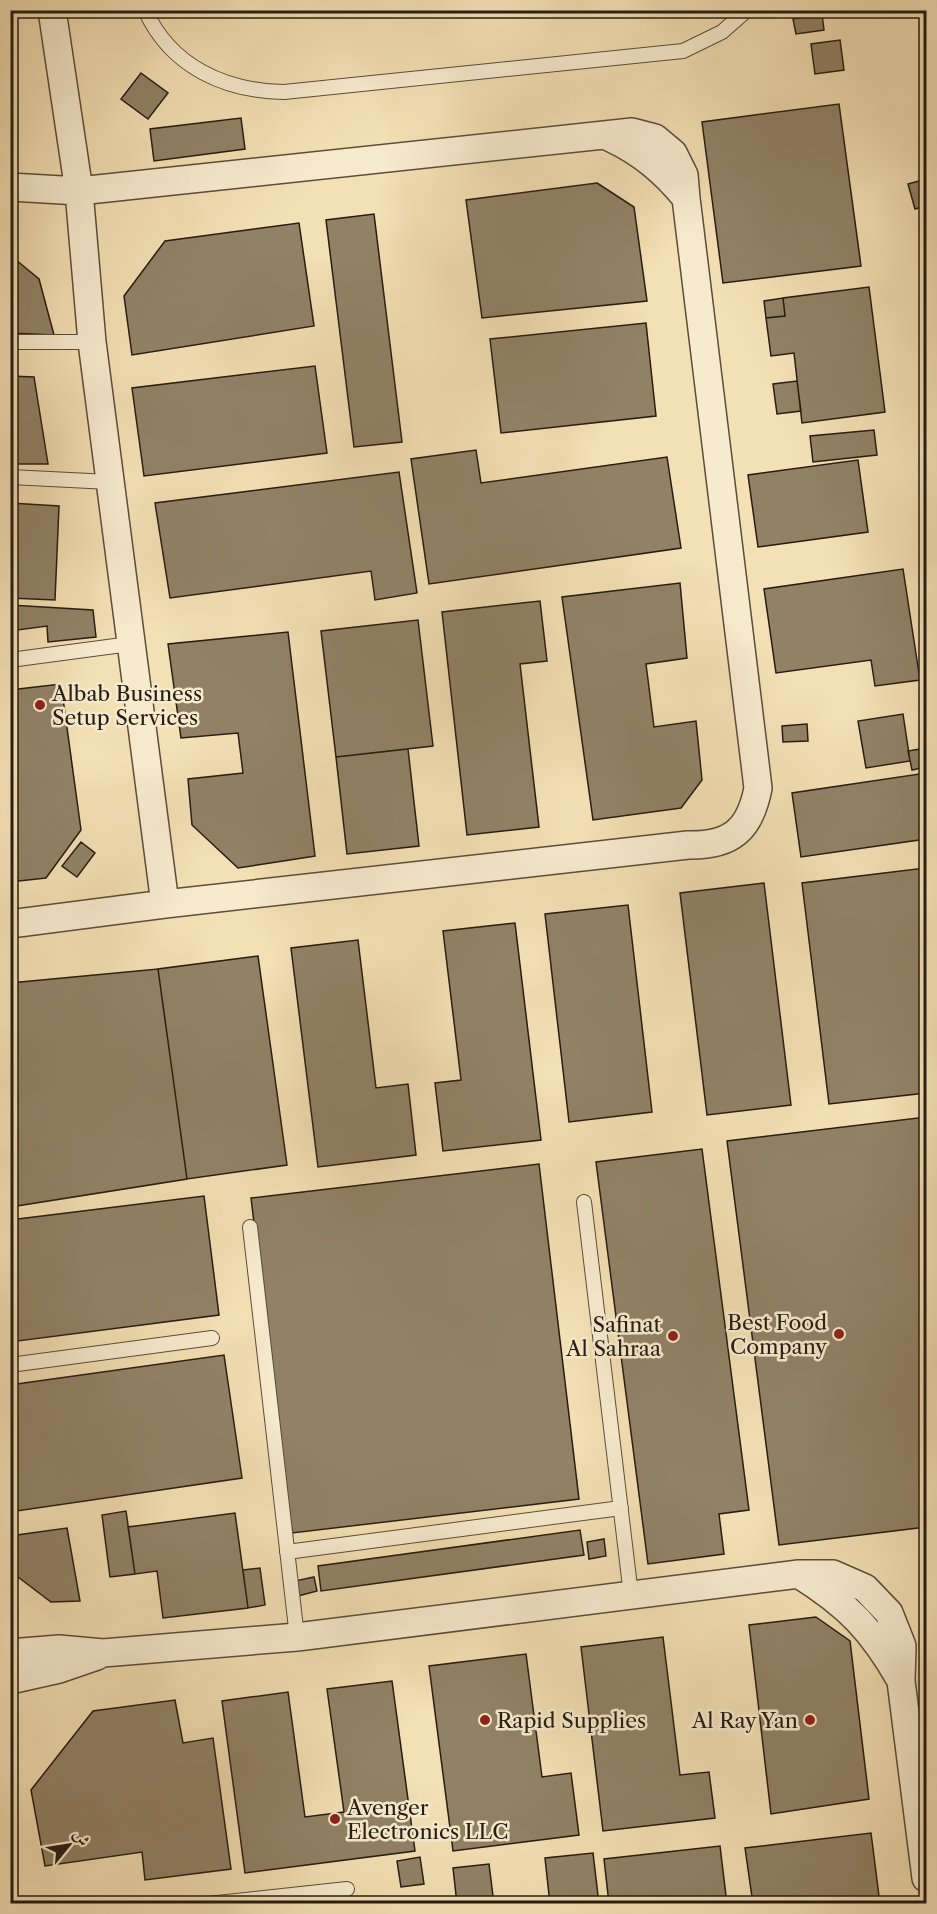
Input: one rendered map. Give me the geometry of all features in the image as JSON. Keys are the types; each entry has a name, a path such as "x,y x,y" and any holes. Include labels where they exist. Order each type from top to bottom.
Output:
{"street":[{"path":"52,10 80,190 92,342 165,904"},
{"path":"10,187 80,190 608,136 631,147 652,162 686,198 756,768 745,791 729,813 710,831 688,845 165,904 10,924"},
{"path":"10,1653 59,1649 103,1653 297,1637 799,1574 830,1594 859,1619 882,1648 901,1681 927,1878"},
{"path":"10,1680 59,1669 103,1653"}],"lane":[{"path":"145,10 154,30 170,49 210,77 233,86 259,92 284,92 683,51 722,32 747,10"},
{"path":"10,342 92,342"},
{"path":"10,477 110,482"},
{"path":"10,660 130,644"},
{"path":"584,1202 632,1595"},
{"path":"250,1227 297,1637"},
{"path":"10,1365 212,1338"},
{"path":"287,1552 621,1508"},
{"path":"208,1904 347,1889"}],"building":[{"path":"822,14 824,30 796,34 793,19"},
{"path":"840,40 844,70 815,74 811,44"},
{"path":"141,73 168,93 148,119 121,99"},
{"path":"839,104 861,266 723,283 702,122"},
{"path":"241,118 245,149 154,161 150,129"},
{"path":"926,179 926,206 915,209 908,184"},
{"path":"597,183 634,207 647,301 482,318 466,200"},
{"path":"374,214 402,442 354,447 326,220"},
{"path":"299,223 314,326 132,355 124,296 165,241"},
{"path":"10,255 39,279 54,335 10,333"},
{"path":"869,287 885,412 802,423 794,353 771,356 766,318 785,316 783,298"},
{"path":"783,298 785,316 766,318 764,301"},
{"path":"646,323 656,416 501,433 490,339"},
{"path":"315,366 327,453 144,476 132,388"},
{"path":"10,376 34,377 48,464 10,464"},
{"path":"797,381 801,411 777,414 773,384"},
{"path":"874,430 877,455 813,462 810,436"},
{"path":"476,450 481,483 667,457 681,548 429,584 411,459"},
{"path":"858,460 868,532 758,547 748,475"},
{"path":"399,472 417,593 375,600 371,571 170,598 155,503"},
{"path":"10,503 59,506 55,600 10,598"},
{"path":"903,569 920,680 875,686 871,660 776,673 764,589"},
{"path":"680,583 687,658 646,664 654,727 696,721 702,780 681,808 593,820 562,597"},
{"path":"540,601 547,661 520,664 539,827 467,835 442,612"},
{"path":"10,605 93,610 96,637 48,642 47,626 10,631"},
{"path":"418,620 433,746 336,757 321,631"},
{"path":"288,632 315,856 238,868 192,825 188,779 243,773 238,733 181,738 168,644"},
{"path":"61,684 81,830 46,878 10,882 10,690"},
{"path":"903,714 910,761 866,768 858,721"},
{"path":"807,724 808,741 783,742 782,726"},
{"path":"926,748 926,767 912,770 908,751"},
{"path":"408,749 419,846 347,854 336,757"},
{"path":"926,773 926,839 801,857 792,793"},
{"path":"81,842 95,853 77,877 62,866"},
{"path":"925,868 926,1093 829,1104 802,883"},
{"path":"764,883 791,1105 707,1115 680,893"},
{"path":"628,905 652,1112 569,1122 545,914"},
{"path":"515,923 541,1140 443,1151 435,1083 461,1080 443,931"},
{"path":"358,940 376,1088 408,1084 416,1155 318,1167 291,948"},
{"path":"258,956 287,1165 187,1179 158,969"},
{"path":"158,969 187,1179 10,1207 10,983"},
{"name":"Best Food Company","path":"926,1117 926,1527 779,1545 727,1141"},
{"name":"Safinat Al Sahraa","path":"702,1149 749,1510 719,1514 724,1554 648,1564 596,1162"},
{"path":"539,1164 579,1499 292,1533 251,1198"},
{"path":"204,1196 219,1315 10,1342 10,1220"},
{"path":"224,1355 242,1478 10,1512 10,1385"},
{"path":"126,1511 135,1574 110,1577 102,1515"},
{"path":"235,1513 248,1608 163,1618 157,1571 135,1574 128,1527"},
{"path":"67,1528 80,1601 51,1602 10,1571 10,1536"},
{"path":"580,1530 584,1555 321,1591 318,1566"},
{"path":"604,1539 606,1556 589,1559 587,1542"},
{"path":"926,1550 926,1587 922,1551"},
{"path":"260,1568 265,1605 248,1608 243,1570"},
{"path":"314,1577 317,1591 298,1596 295,1581"},
{"name":"Al Ray Yan","path":"816,1617 850,1641 869,1799 771,1814 749,1625"},
{"path":"663,1637 680,1775 709,1772 715,1818 603,1831 581,1647"},
{"name":"Rapid Supplies","path":"526,1654 542,1777 571,1773 579,1835 453,1851 429,1666"},
{"path":"392,1681 415,1851 245,1873 222,1701 288,1692 305,1817 344,1812 327,1689"},
{"path":"175,1700 183,1743 213,1738 231,1869 145,1880 142,1852 45,1866 31,1790 93,1711"},
{"path":"871,1833 880,1904 753,1904 745,1848"},
{"path":"720,1846 727,1904 609,1904 604,1859"},
{"path":"593,1853 599,1904 550,1904 545,1858"},
{"path":"420,1857 424,1884 401,1887 397,1861"},
{"path":"489,1864 494,1904 457,1904 453,1868"}],"place":[{"name":"Albab Business Setup Services","path":"40,705"},
{"name":"Best Food Company","path":"839,1334"},
{"name":"Safinat Al Sahraa","path":"673,1336"},
{"name":"Rapid Supplies","path":"485,1720"},
{"name":"Al Ray Yan","path":"810,1720"},
{"name":"Avenger Electronics LLC","path":"335,1819"}]}
